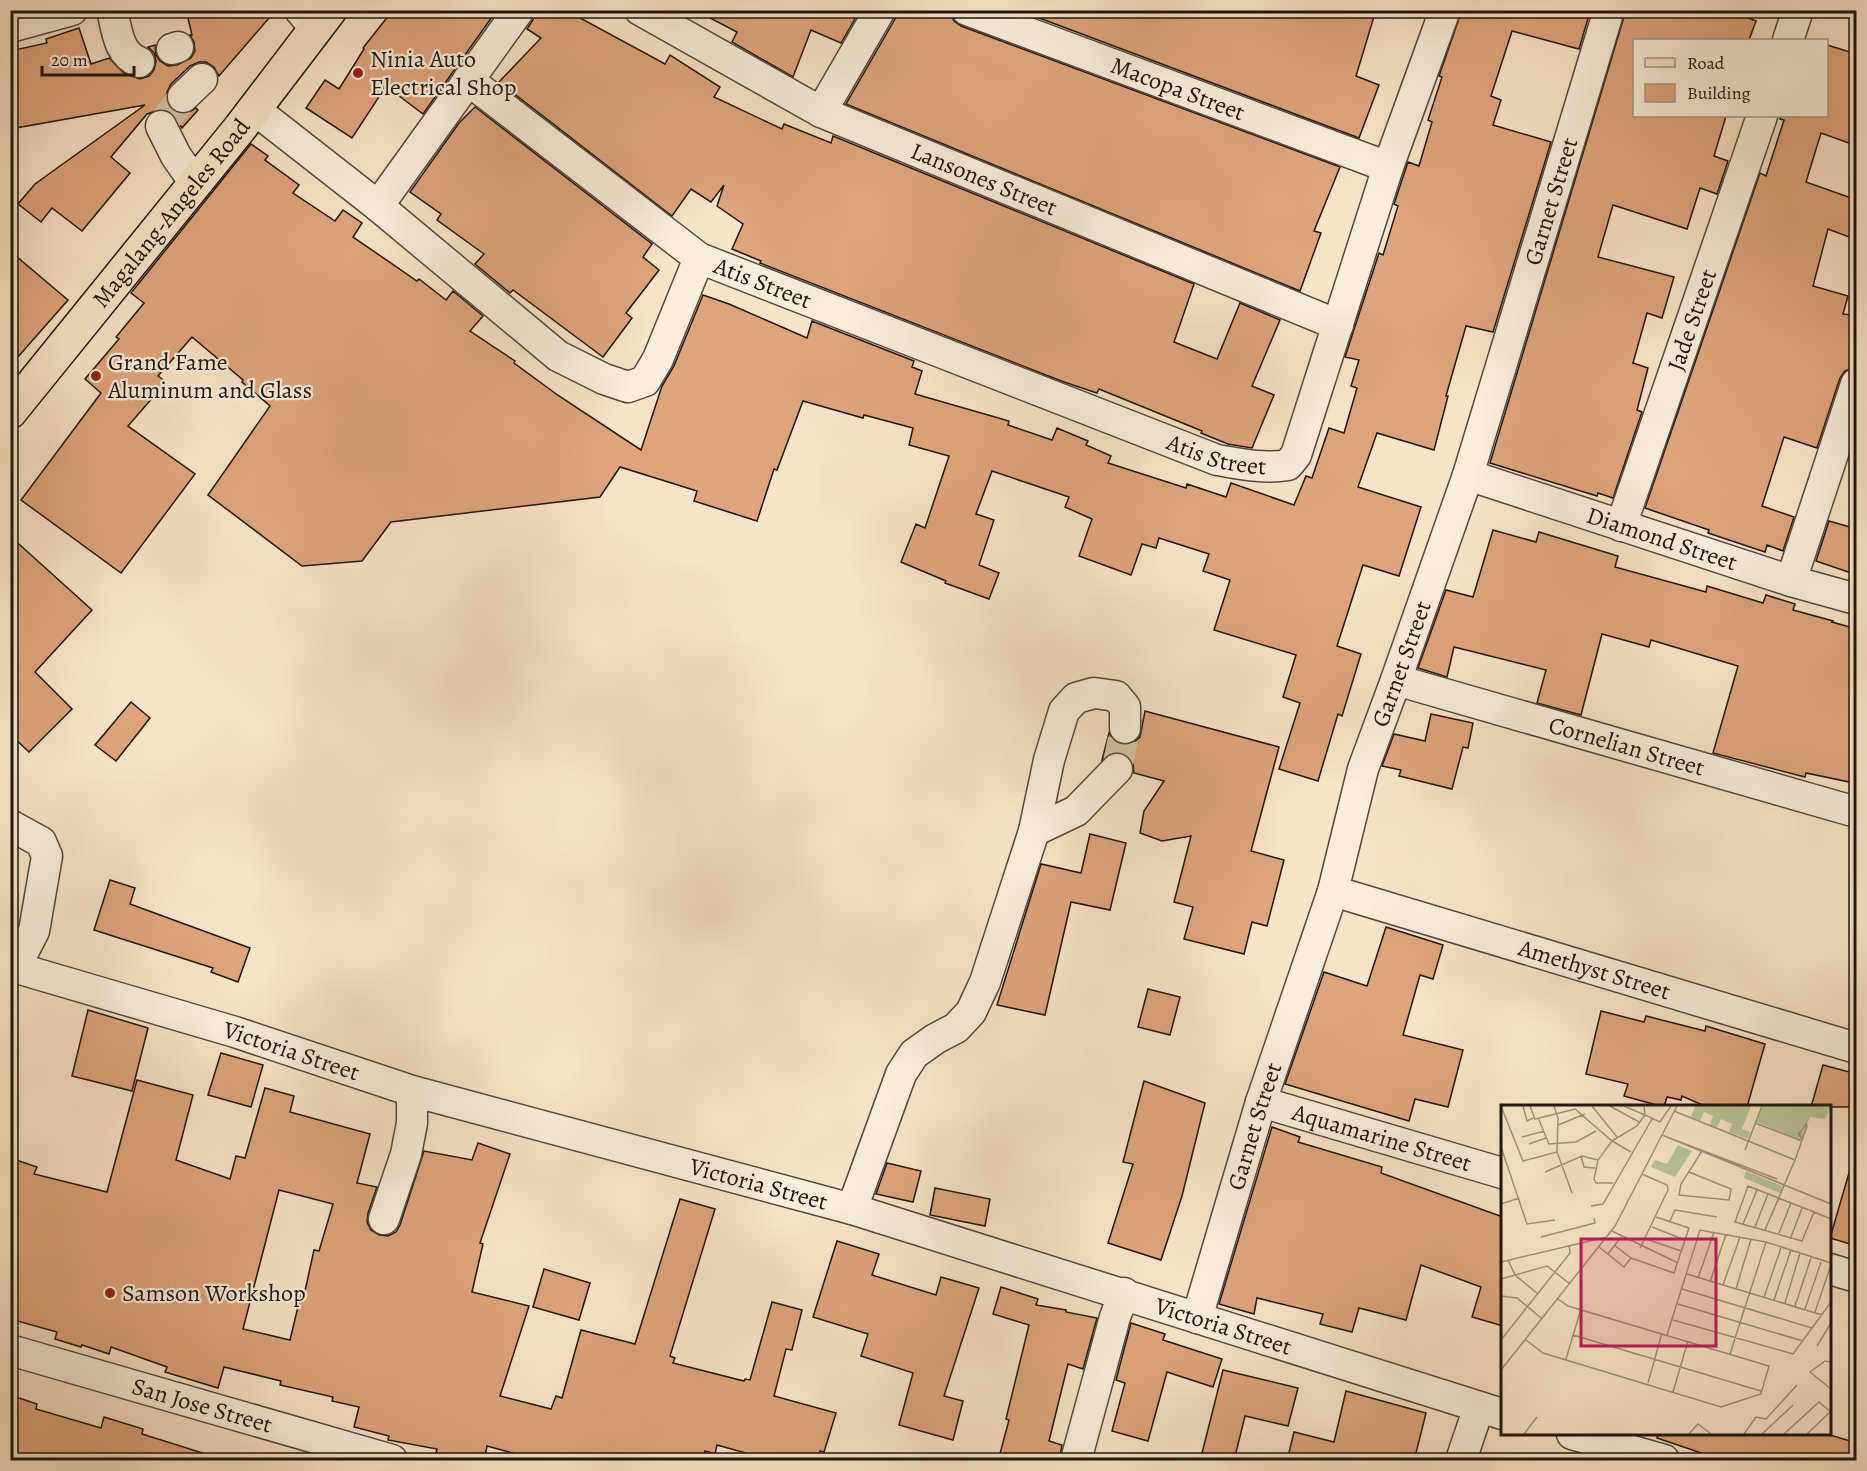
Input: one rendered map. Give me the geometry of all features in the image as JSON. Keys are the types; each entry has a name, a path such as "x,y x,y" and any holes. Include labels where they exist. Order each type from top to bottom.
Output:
{"main road":[{"name":"Magalang-Angeles Road","path":"10,412 254,109 315,17"}],"street":[{"path":"10,27 72,10"},
{"path":"112,10 123,51 131,59 139,62"},
{"path":"378,206 519,10"},
{"name":"Lansones Street","path":"640,10 821,112 1338,325"},
{"path":"821,112 880,10"},
{"name":"Macopa Street","path":"967,10 1388,166"},
{"name":"Garnet Street","path":"1197,1318 1261,1102 1333,891 1363,769 1468,475 1609,10"},
{"path":"1788,39 1798,10"},
{"name":"Atis Street","path":"468,80 699,258 1217,460 1261,468 1288,465 1296,455 1388,166 1442,12"},
{"name":"Atis Street","path":"254,109 378,206 558,356 604,379 628,387 645,381 658,359 699,258"},
{"name":"Jade Street","path":"1621,526 1762,117"},
{"path":"161,126 176,156 195,183"},
{"path":"1791,581 1857,384"},
{"name":"Diamond Street","path":"1468,475 1791,581 1857,599"},
{"name":"Cornelian Street","path":"1396,680 1857,812"},
{"path":"852,1209 901,1074 914,1054 956,1028 971,1012 985,982 1034,831 1049,760 1064,711 1076,698 1094,693 1116,696 1125,707 1125,728"},
{"path":"1034,831 1076,811 1117,769"},
{"path":"10,825 41,842 47,856 34,931 13,966"},
{"name":"Amethyst Street","path":"1333,891 1857,1048"},
{"name":"Victoria Street","path":"13,966 235,1032 412,1091 852,1209 1491,1410"},
{"path":"384,1218 406,1154 412,1123 412,1091"},
{"name":"Aquamarine Street","path":"1261,1102 1501,1172"},
{"path":"1831,1269 1857,1277"},
{"path":"1076,1461 1115,1317 1124,1293"},
{"name":"San Jose Street","path":"10,1350 392,1461"},
{"path":"1461,1461 1491,1410"},
{"path":"1574,1435 1612,1453 1664,1461"}],"building":[{"path":"186,10 276,10 219,76 214,67 206,62 199,62 190,66 171,84 166,100 171,109 179,114 186,114 196,108 198,110 182,128 170,111 161,109 147,114 111,157 130,173 82,231 52,208 41,222 18,204 35,184 145,105 10,129 10,51 47,43 46,39 79,28 91,64 109,58 124,73 140,79 149,76 154,70 156,61 154,53 148,47 155,45 156,55 168,66 177,65 191,58 195,51"},
{"path":"393,10 497,10 423,114 386,86 352,138 306,108 325,80 339,89 363,48"},
{"path":"536,10 585,10 580,18 665,64 670,55 720,87 714,97 782,129 784,124 831,143 833,136 1194,284 1174,342 1217,359 1240,303 1280,320 1252,386 1274,395 1252,448 1228,444 1099,389 1097,393 1064,382 760,263 761,261 732,249 743,224 717,206 724,185 711,202 691,189 672,216 499,82 541,38 527,29"},
{"path":"695,10 860,10 841,43 811,30 793,77 732,42 737,32"},
{"path":"897,10 938,10 951,15 954,21 961,26 1340,167 1314,231 1321,233 1300,291 846,104 895,19"},
{"path":"1018,10 1376,10 1356,76 1379,85 1359,138"},
{"path":"1462,10 1574,10 1589,15 1579,49 1512,31 1491,96 1501,100 1493,125 1551,142 1493,332 1466,326 1446,396 1448,396 1434,450 1377,433 1358,487 1421,507 1399,576 1363,565 1337,646 1361,654 1342,716 1338,714 1318,781 1279,769 1300,703 1283,697 1296,655 1214,630 1230,580 1203,571 1209,554 1159,538 1156,548 1142,544 1131,575 1079,556 1092,519 1065,507 1069,497 992,471 976,514 994,520 979,565 999,573 989,599 945,583 946,581 901,562 916,524 925,528 949,456 909,445 913,428 864,415 863,418 803,401 777,470 774,469 757,521 694,501 697,491 620,467 600,497 391,522 362,561 302,566 208,495 270,406 192,337 158,376 166,382 128,426 195,474 121,573 21,500 101,393 85,379 119,339 116,337 144,303 131,293 251,144 268,156 265,160 299,185 293,193 335,221 343,210 362,223 353,237 417,281 419,279 446,300 453,291 483,316 470,331 515,361 514,363 559,396 641,450 662,386 674,366 703,295 807,338 812,321 914,361 912,367 922,371 915,394 1009,421 1008,425 1052,440 1057,428 1088,441 1086,445 1111,456 1108,463 1186,488 1187,484 1226,497 1231,483 1294,505 1306,476 1312,478 1329,428 1344,433 1357,388 1351,386 1359,360 1345,357 1379,253 1383,255 1398,206 1394,204 1408,162 1419,166 1432,122 1428,120 1442,77 1439,76"},
{"path":"1626,10 1727,10 1756,21 1749,39 1633,39 1633,117 1726,117 1714,156 1728,161 1717,194 1700,188 1687,229 1613,205 1598,257 1674,277 1662,318 1647,313 1633,363 1648,368 1637,410 1642,412 1613,498 1598,493 1597,496 1490,463"},
{"path":"1828,45 1857,54 1857,146 1821,133 1806,182 1857,200 1857,240 1828,229 1813,286 1848,296 1843,314 1857,316 1857,367 1845,371 1840,378 1817,448 1784,437 1762,506 1794,517 1783,551 1767,545 1765,552 1645,508 1760,173 1766,176 1784,120 1780,119 1781,117 1828,117"},
{"path":"475,107 652,244 643,257 659,270 626,313 632,318 603,357 513,290 510,293 475,264 484,254 437,220 441,214 410,192 459,123"},
{"path":"10,251 68,300 10,366"},
{"path":"1829,521 1857,529 1857,575 1816,561"},
{"path":"1493,530 1536,542 1539,532 1618,556 1615,567 1706,592 1707,586 1763,603 1766,595 1795,604 1793,610 1857,629 1857,768 1854,783 1806,773 1805,777 1713,753 1738,666 1651,640 1649,647 1602,634 1581,715 1537,703 1546,670 1454,647 1447,677 1418,668 1446,590 1473,597"},
{"path":"10,536 92,610 35,672 72,709 29,752 10,734"},
{"path":"131,702 150,718 116,761 95,745"},
{"path":"1145,711 1279,747 1251,851 1284,860 1267,926 1252,922 1244,954 1184,939 1193,907 1174,902 1191,836 1162,841 1140,833 1144,811 1164,781 1134,773 1129,756 1122,753 1112,753 1102,760 1109,733 1116,743 1124,745 1133,743 1140,737"},
{"path":"1431,714 1473,723 1468,748 1463,747 1452,789 1399,776 1401,770 1382,766 1394,734 1425,741"},
{"path":"1090,834 1126,843 1110,910 1071,902 1045,1015 997,1005 1041,864 1081,873"},
{"path":"110,880 135,888 130,904 250,948 238,982 211,972 213,968 94,930"},
{"path":"1386,927 1443,945 1433,979 1420,975 1403,1035 1463,1050 1448,1107 1415,1099 1409,1121 1285,1084 1324,972 1367,986"},
{"path":"1148,989 1180,997 1170,1035 1138,1027"},
{"path":"88,1010 148,1028 132,1091 72,1076"},
{"path":"1601,1011 1644,1022 1646,1016 1705,1031 1706,1026 1765,1044 1748,1105 1702,1105 1682,1096 1681,1100 1667,1097 1665,1105 1657,1105 1624,1096 1628,1084 1586,1074"},
{"path":"221,1053 263,1065 251,1107 208,1095"},
{"path":"1823,1065 1857,1074 1849,1107 1812,1105"},
{"path":"137,1080 193,1095 176,1160 230,1179 236,1156 245,1158 265,1088 294,1096 290,1112 370,1134 357,1183 377,1187 367,1222 371,1230 379,1235 388,1236 396,1232 400,1225 424,1151 472,1160 478,1143 510,1154 480,1243 483,1244 472,1292 529,1306 500,1396 551,1409 556,1396 562,1398 581,1330 635,1344 680,1199 715,1209 670,1356 675,1358 673,1363 744,1381 745,1379 750,1380 772,1302 802,1310 792,1350 786,1349 774,1396 836,1413 824,1452 820,1451 817,1461 774,1461 717,1445 715,1454 705,1451 702,1461 541,1461 487,1446 484,1461 460,1461 461,1458 436,1453 437,1449 388,1440 389,1436 354,1427 359,1407 332,1401 333,1397 280,1385 281,1381 224,1367 218,1388 165,1372 167,1367 111,1347 109,1354 82,1345 81,1347 55,1339 57,1332 10,1319 10,1158 37,1167 34,1174 107,1192","holes":["279,1190 333,1204 319,1251 314,1250 305,1291 302,1290 290,1340 243,1329"]},
{"path":"1144,1081 1205,1103 1182,1196 1161,1260 1108,1243 1133,1164 1123,1162"},
{"path":"1272,1127 1300,1137 1298,1142 1382,1167 1381,1173 1501,1216 1501,1325 1472,1317 1481,1287 1421,1265 1406,1320 1359,1308 1352,1332 1320,1324 1323,1314 1257,1298 1254,1314 1219,1304"},
{"path":"887,1163 921,1171 913,1202 876,1194"},
{"path":"1851,1166 1857,1167 1857,1246 1831,1238"},
{"path":"935,1188 990,1199 985,1226 930,1215"},
{"path":"837,1241 879,1254 872,1275 936,1295 941,1277 979,1288 944,1396 963,1401 953,1440 899,1425 913,1373 861,1356 868,1334 813,1317"},
{"path":"544,1269 590,1283 579,1320 533,1307"},
{"path":"1001,1287 1038,1299 1036,1305 1097,1318 1083,1369 1068,1364 1049,1441 1062,1445 1059,1461 998,1461 1029,1325 993,1314"},
{"path":"1131,1323 1165,1334 1163,1340 1222,1359 1213,1387 1167,1372 1148,1441 1112,1431 1125,1383 1116,1380"},
{"path":"1223,1370 1298,1388 1288,1426 1245,1416 1234,1461 1200,1461"},
{"path":"1346,1391 1426,1413 1414,1461 1287,1461 1294,1432 1334,1442"},
{"path":"10,1395 37,1404 36,1409 101,1428 104,1417 143,1429 142,1434 209,1455 208,1461 10,1461"},
{"path":"1658,1435 1830,1435 1857,1443 1857,1461 1725,1461 1657,1438"}],"tunnel":[{"path":"161,126 183,97"},
{"path":"1117,769 1125,728"}],"place":[{"name":"Ninia Auto Electrical Shop","path":"358,73"},
{"name":"Grand Fame Aluminum and Glass","path":"96,376"},
{"name":"Samson Workshop","path":"110,1293"}]}
